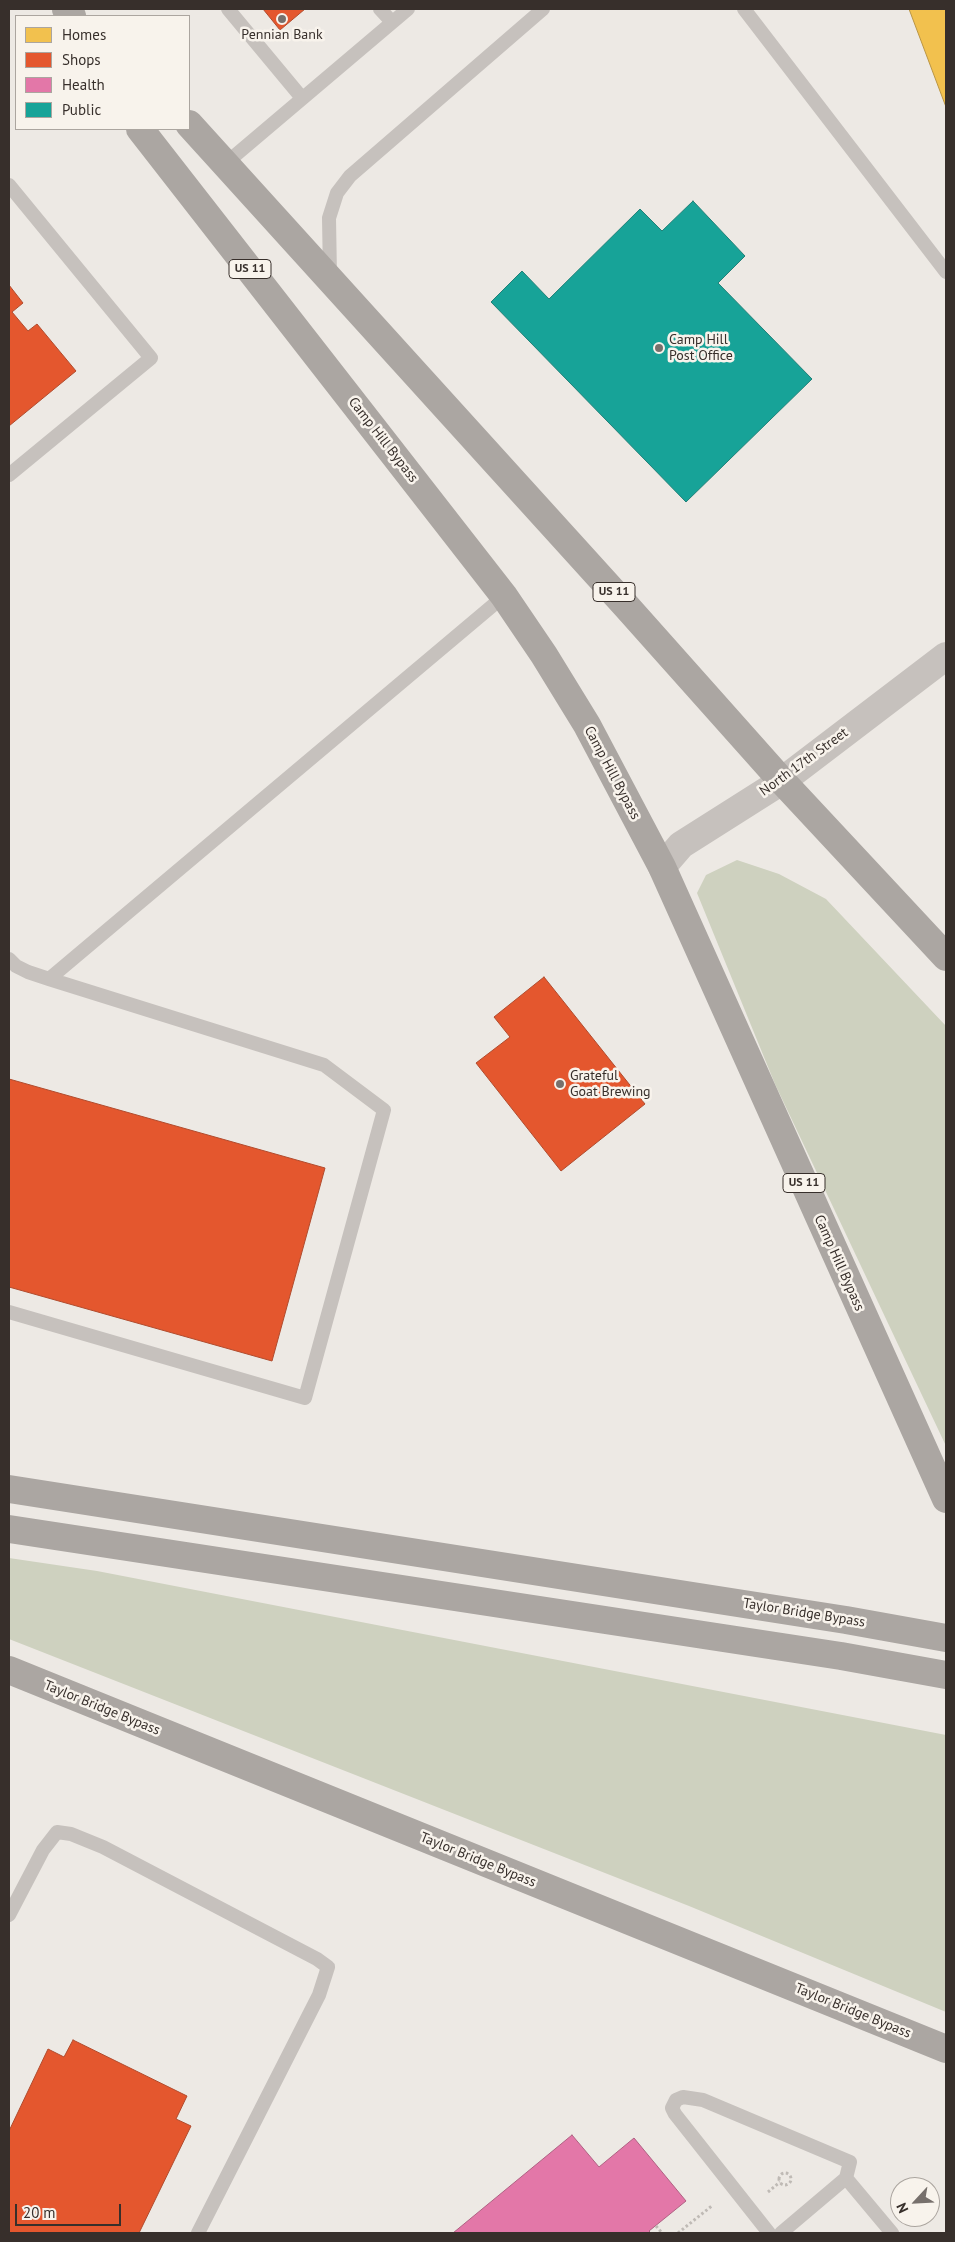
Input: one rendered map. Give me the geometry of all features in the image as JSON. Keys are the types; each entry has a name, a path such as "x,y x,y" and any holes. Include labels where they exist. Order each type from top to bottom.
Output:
{"main road":[{"name":"US 11","path":"190,125 627,607 782,781 946,957"},
{"name":"Camp Hill Bypass","path":"141,130 504,596 544,655 587,725 662,867 946,1499"},
{"name":"Taylor Bridge Bypass","path":"9,1490 836,1618 946,1638"},
{"path":"9,1529 840,1656 946,1675"},
{"name":"Taylor Bridge Bypass","path":"9,1670 946,2049"}],"street":[{"name":"North 17th Street","path":"662,867 681,845 782,781 946,656"}],"lane":[{"path":"228,9 302,98"},
{"path":"380,9 392,22"},
{"path":"225,164 408,9"},
{"path":"330,280 329,218 337,194 350,176 543,9"},
{"path":"744,9 946,272"},
{"path":"9,186 150,358 9,475"},
{"path":"50,979 504,596"},
{"path":"9,959 22,969 50,979 324,1065 384,1110 305,1398 9,1312"},
{"path":"9,1915 43,1850 56,1832 71,1834 102,1847 308,1954 328,1967 319,1995 198,2233"},
{"path":"768,2233 675,2114 672,2108 676,2100 683,2097 703,2100 850,2162 846,2178 781,2233"},
{"path":"846,2178 892,2233"}],"path":[{"path":"768,2193 780,2182"},
{"path":"678,2233 713,2205"},
{"path":"656,2226 662,2233"}],"green space":[{"path":"737,860 779,874 826,899 946,1026 946,1446 775,1084 697,893 706,875"},
{"path":"9,1558 97,1571 946,1735 946,2012 689,1906 9,1639"}],"building: Homes":[{"path":"909,9 946,9 946,107"}],"building: Shops":[{"name":"Pennian Bank","path":"263,9 305,9 280,30"},
{"path":"9,285 23,303 12,312 28,331 37,324 76,371 9,426"},
{"name":"Grateful Goat Brewing","path":"544,977 645,1104 561,1171 476,1063 510,1037 494,1017"},
{"path":"9,1079 325,1168 272,1361 9,1287"},
{"path":"73,2040 187,2096 176,2119 191,2126 139,2233 9,2233 9,2131 48,2049 64,2057"}],"building: Health":[{"path":"572,2135 599,2167 634,2138 686,2201 649,2231 651,2233 453,2233"}],"building: Public":[{"name":"Camp Hill Post Office","path":"693,201 745,256 718,283 812,379 686,502 491,302 522,271 549,299 640,209 662,231"}],"place":[{"name":"Pennian Bank","path":"282,19"},
{"name":"Camp Hill Post Office","path":"659,348"},
{"name":"Grateful Goat Brewing","path":"560,1084"}]}
